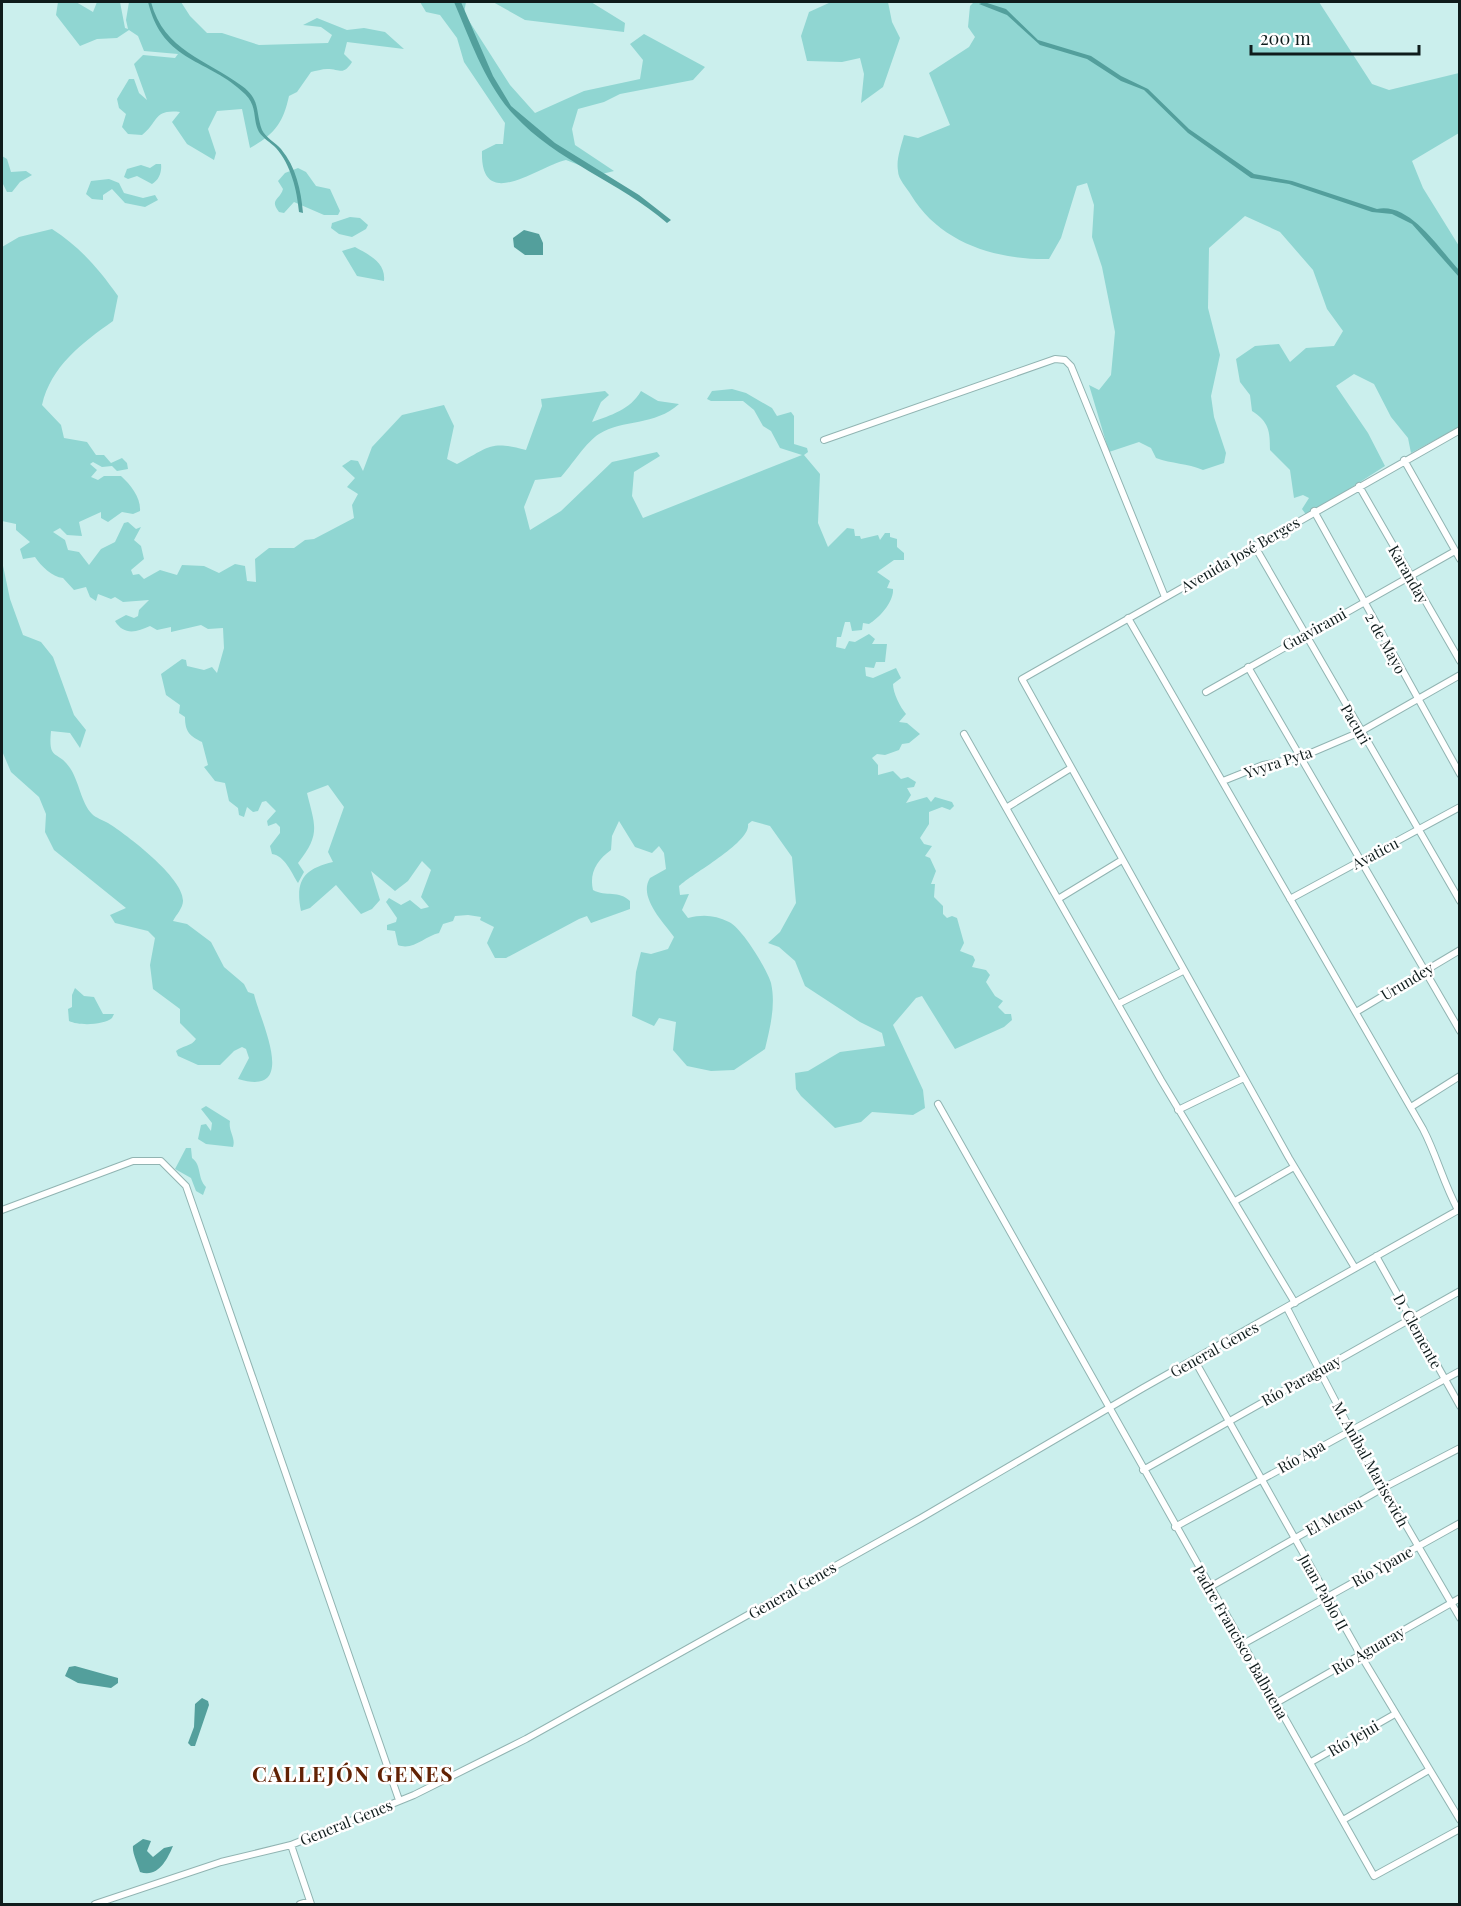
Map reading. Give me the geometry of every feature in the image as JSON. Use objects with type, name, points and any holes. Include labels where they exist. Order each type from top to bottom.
[{"type":"street","points":[[824,440],[1055,359],[1065,360],[1071,366],[1165,597]]},
{"type":"street","points":[[1457,431],[1460,440]]},
{"type":"street","name":"Avenida José Berges","points":[[1071,768],[1022,679],[1457,431]]},
{"type":"street","points":[[1404,460],[1460,559]]},
{"type":"street","name":"Karanday","points":[[1359,486],[1460,661]]},
{"type":"street","name":"2 de Mayo","points":[[1314,511],[1460,774]]},
{"type":"street","name":"Pacuri","points":[[1254,545],[1360,732],[1460,901]]},
{"type":"street","name":"Guavirami","points":[[1206,692],[1455,551]]},
{"type":"street","points":[[1128,618],[1411,1107],[1433,1148],[1443,1183],[1459,1209]]},
{"type":"street","points":[[1248,667],[1460,1031]]},
{"type":"street","name":"Yvyra Pyta","points":[[1222,781],[1263,765],[1299,758],[1360,732],[1460,675]]},
{"type":"street","points":[[964,734],[1178,1110],[1235,1201],[1294,1303]]},
{"type":"street","points":[[1006,808],[1071,768],[1294,1167],[1355,1268]]},
{"type":"street","name":"Avaticu","points":[[1290,899],[1460,807]]},
{"type":"street","points":[[1058,899],[1122,860]]},
{"type":"street","name":"Urundey","points":[[1356,1012],[1460,950]]},
{"type":"street","points":[[1118,1004],[1183,970]]},
{"type":"street","points":[[1411,1107],[1460,1076]]},
{"type":"street","points":[[1178,1110],[1244,1078]]},
{"type":"street","name":"Padre Francisco Balbuena","points":[[938,1104],[1374,1876],[1460,1829]]},
{"type":"street","points":[[2,1210],[134,1161],[161,1161],[186,1186],[399,1800]]},
{"type":"street","points":[[1235,1201],[1294,1167]]},
{"type":"street","name":"General Genes","points":[[95,1905],[221,1862],[291,1845],[399,1800],[526,1739],[921,1518],[1109,1407],[1195,1361],[1459,1209]]},
{"type":"street","name":"D. Clemente","points":[[1376,1256],[1460,1406]]},
{"type":"street","name":"Río Paraguay","points":[[1143,1470],[1460,1291]]},
{"type":"street","name":"M. Anibal Marisevich","points":[[1287,1308],[1350,1429],[1460,1618]]},
{"type":"street","name":"Juan Pablo II","points":[[1195,1361],[1327,1597],[1460,1820]]},
{"type":"street","name":"Río Apa","points":[[1175,1527],[1350,1429],[1460,1371]]},
{"type":"street","name":"El Mensu","points":[[1209,1587],[1383,1488],[1460,1448]]},
{"type":"street","name":"Río Ypane","points":[[1243,1644],[1460,1523]]},
{"type":"street","name":"Río Aguaray","points":[[1276,1703],[1460,1598]]},
{"type":"street","name":"Río Jejui","points":[[1311,1762],[1395,1714]]},
{"type":"street","points":[[1343,1820],[1429,1770]]},
{"type":"street","points":[[291,1845],[310,1903],[300,1905]]},
{"type":"shaded area","points":[[58,2],[76,2],[93,12],[97,2],[120,2],[125,28],[128,29],[126,20],[129,2],[181,2],[190,16],[207,33],[222,33],[259,45],[328,43],[332,35],[321,27],[303,25],[317,18],[347,30],[364,28],[385,32],[404,49],[347,42],[344,54],[352,62],[349,66],[341,71],[327,69],[311,72],[297,92],[289,96],[284,114],[277,127],[266,138],[250,148],[242,109],[217,111],[208,129],[216,153],[214,160],[187,144],[172,122],[180,112],[165,112],[142,135],[128,134],[122,127],[126,114],[119,108],[117,99],[129,79],[134,79],[139,93],[147,100],[134,64],[143,55],[175,58],[178,54],[144,51],[138,36],[129,30],[117,38],[97,39],[80,46],[56,15]]},
{"type":"shaded area","points":[[148,2],[151,2],[157,19],[176,43],[242,86],[252,96],[257,106],[262,130],[281,149],[294,171],[303,213],[299,212],[295,187],[286,162],[276,148],[259,132],[252,103],[231,82],[176,49],[164,37],[155,22]]},
{"type":"shaded area","points":[[420,2],[466,2],[464,13],[510,85],[535,113],[584,91],[640,79],[643,60],[630,44],[644,34],[705,67],[693,80],[620,94],[604,102],[578,109],[572,129],[575,145],[614,171],[602,174],[566,160],[513,181],[500,183],[490,180],[484,170],[482,151],[496,144],[503,144],[505,123],[464,62],[457,38],[440,15],[426,12]]},
{"type":"shaded area","points":[[454,2],[461,2],[493,76],[511,106],[555,143],[639,195],[671,220],[667,223],[629,195],[568,159],[549,146],[514,115],[486,75]]},
{"type":"shaded area","points":[[493,2],[591,2],[625,23],[624,32],[525,20]]},
{"type":"shaded area","points":[[831,2],[888,2],[892,22],[900,38],[883,87],[861,103],[864,74],[860,58],[842,62],[807,61],[801,36],[809,12]]},
{"type":"shaded area","points":[[974,2],[1319,2],[1372,84],[1389,90],[1459,73],[1459,133],[1412,161],[1423,188],[1459,246],[1459,427],[1411,453],[1408,438],[1391,417],[1374,384],[1354,374],[1336,386],[1368,433],[1385,466],[1307,516],[1302,509],[1309,498],[1303,495],[1294,498],[1290,470],[1270,450],[1267,428],[1262,419],[1252,411],[1250,395],[1240,382],[1236,359],[1255,346],[1279,344],[1290,362],[1306,348],[1334,346],[1343,331],[1327,309],[1313,270],[1280,232],[1245,216],[1209,248],[1208,308],[1220,355],[1211,396],[1214,417],[1226,453],[1224,463],[1203,470],[1156,458],[1151,448],[1139,442],[1109,452],[1089,385],[1099,390],[1111,375],[1115,332],[1102,267],[1092,237],[1094,205],[1087,183],[1077,186],[1061,238],[1049,259],[1029,259],[990,252],[953,237],[923,212],[898,174],[898,158],[904,135],[918,138],[950,125],[929,73],[969,47],[975,37],[968,27],[970,6]]},
{"type":"shaded area","points":[[984,2],[1006,9],[1038,40],[1091,56],[1121,76],[1148,89],[1189,129],[1254,174],[1292,181],[1377,209],[1389,209],[1401,213],[1423,229],[1433,240],[1459,270],[1459,277],[1412,224],[1392,214],[1372,212],[1289,184],[1251,178],[1188,133],[1144,90],[1121,81],[1087,59],[1040,45],[1007,15],[979,4]]},
{"type":"shaded area","points":[[2,156],[7,159],[11,172],[26,171],[32,175],[20,182],[12,192],[7,192],[2,182]]},
{"type":"shaded area","points":[[161,164],[160,173],[152,184],[137,176],[128,179],[124,177],[127,169],[141,165],[150,168]]},
{"type":"shaded area","points":[[298,168],[306,172],[316,186],[330,189],[340,211],[338,215],[324,215],[294,202],[284,213],[279,212],[275,202],[283,189],[278,181],[285,173]]},
{"type":"shaded area","points":[[109,179],[119,183],[124,193],[143,198],[155,195],[158,200],[145,207],[125,203],[112,189],[103,195],[103,200],[92,199],[86,194],[91,181]]},
{"type":"shaded area","points":[[350,217],[360,218],[368,225],[366,229],[352,237],[339,234],[331,228],[332,223]]},
{"type":"shaded area","points":[[52,229],[88,259],[118,296],[113,321],[79,347],[60,367],[46,391],[42,405],[61,425],[64,438],[87,442],[96,455],[104,455],[111,463],[122,458],[127,463],[128,469],[117,471],[112,466],[102,467],[93,462],[90,464],[97,470],[91,477],[98,480],[104,476],[121,476],[135,492],[140,506],[140,511],[133,514],[122,512],[108,522],[101,518],[101,512],[79,522],[82,536],[67,535],[60,528],[53,532],[65,540],[68,550],[79,552],[89,565],[101,549],[115,542],[124,523],[128,522],[136,529],[141,527],[134,540],[141,546],[144,559],[131,570],[133,575],[139,574],[144,579],[160,570],[177,575],[182,565],[204,566],[219,573],[235,564],[245,566],[247,581],[256,582],[255,559],[269,548],[294,548],[305,540],[314,539],[354,518],[352,505],[358,494],[347,487],[355,478],[342,466],[351,460],[358,461],[363,471],[372,447],[402,415],[444,405],[454,426],[447,459],[457,464],[490,447],[505,446],[526,450],[542,406],[541,399],[605,391],[609,395],[601,402],[592,422],[626,407],[637,398],[641,391],[658,401],[679,404],[660,416],[608,429],[594,437],[561,477],[535,480],[524,507],[530,530],[561,511],[612,462],[657,452],[660,456],[634,472],[632,496],[643,518],[802,455],[780,448],[771,431],[763,426],[754,410],[743,401],[711,401],[707,399],[712,391],[732,389],[746,393],[772,408],[777,416],[791,412],[794,416],[794,444],[807,448],[808,452],[804,455],[820,474],[818,523],[828,547],[847,528],[854,529],[855,536],[860,536],[861,539],[878,535],[880,540],[885,533],[890,533],[890,537],[897,539],[897,547],[904,553],[904,560],[894,560],[877,572],[890,581],[887,588],[893,589],[891,599],[885,609],[869,624],[863,623],[862,630],[852,631],[850,622],[845,622],[841,637],[837,637],[836,647],[845,649],[849,641],[855,642],[869,634],[875,639],[872,644],[887,644],[885,662],[876,662],[874,668],[865,667],[866,676],[873,678],[896,668],[901,678],[893,684],[893,688],[906,714],[899,722],[907,723],[920,734],[909,743],[902,744],[899,750],[885,755],[877,754],[872,758],[878,765],[878,775],[893,771],[901,779],[908,777],[916,782],[914,787],[907,788],[911,795],[906,803],[927,797],[931,802],[935,797],[952,802],[954,806],[950,810],[942,807],[929,812],[929,824],[920,838],[924,844],[932,846],[925,856],[930,858],[936,871],[931,884],[935,884],[934,897],[943,906],[943,914],[947,918],[952,916],[957,918],[964,943],[960,951],[973,956],[975,960],[972,967],[986,970],[990,975],[986,982],[995,996],[1003,1001],[998,1007],[1005,1014],[1011,1014],[1012,1020],[1004,1027],[955,1049],[922,996],[916,998],[893,1025],[923,1090],[925,1108],[913,1115],[872,1112],[861,1122],[835,1128],[801,1096],[796,1089],[795,1073],[808,1071],[840,1052],[885,1046],[882,1033],[860,1022],[805,986],[795,961],[779,947],[768,943],[780,932],[796,903],[792,857],[770,826],[752,821],[731,848],[679,886],[680,895],[689,894],[682,910],[688,918],[704,916],[729,922],[753,949],[771,983],[773,1008],[765,1049],[734,1070],[711,1071],[687,1066],[673,1050],[676,1022],[659,1018],[654,1026],[632,1016],[636,972],[641,952],[651,954],[668,949],[674,937],[653,909],[647,893],[650,878],[666,869],[664,853],[659,846],[652,853],[635,847],[619,821],[612,836],[611,850],[595,867],[592,884],[593,890],[626,898],[630,901],[630,909],[591,923],[587,916],[579,919],[506,958],[495,958],[487,943],[494,927],[480,920],[481,917],[468,915],[455,916],[453,921],[443,924],[439,933],[414,945],[398,945],[395,931],[387,930],[387,925],[396,922],[397,918],[386,902],[389,898],[401,905],[410,900],[421,909],[429,907],[421,897],[431,870],[422,861],[408,881],[395,891],[371,871],[380,900],[372,909],[361,914],[336,885],[310,908],[301,911],[299,892],[304,878],[314,868],[333,862],[328,852],[344,807],[328,785],[307,793],[314,830],[310,844],[298,863],[304,872],[298,883],[284,861],[272,854],[270,846],[280,833],[280,827],[276,823],[268,826],[267,821],[276,811],[266,801],[262,802],[258,811],[253,812],[247,807],[244,817],[239,815],[238,808],[229,801],[225,783],[215,781],[204,767],[208,765],[202,742],[187,730],[185,717],[179,713],[180,705],[166,695],[161,674],[182,659],[186,660],[187,666],[204,670],[212,667],[217,673],[224,648],[223,628],[208,629],[201,625],[171,632],[171,627],[157,630],[150,626],[131,631],[122,629],[115,621],[126,615],[134,618],[138,616],[139,610],[149,600],[123,602],[115,597],[111,599],[98,594],[96,601],[90,597],[86,587],[74,590],[63,578],[47,570],[35,557],[23,559],[20,549],[30,542],[16,530],[16,524],[2,521],[2,247],[19,237]]},
{"type":"shaded area","points":[[524,230],[539,234],[543,243],[543,255],[525,255],[514,247],[513,238]]},
{"type":"shaded area","points":[[355,247],[371,256],[379,264],[384,274],[384,281],[357,276],[342,251]]},
{"type":"shaded area","points":[[2,561],[10,599],[23,635],[41,642],[53,657],[74,715],[86,730],[80,748],[70,733],[51,731],[52,751],[70,768],[85,804],[92,814],[117,829],[140,847],[165,869],[174,881],[181,892],[183,904],[173,921],[187,924],[211,942],[224,967],[244,984],[248,992],[254,994],[272,1054],[272,1068],[268,1078],[257,1082],[238,1079],[249,1058],[246,1049],[242,1047],[234,1051],[220,1065],[198,1065],[178,1056],[176,1051],[196,1039],[180,1023],[180,1009],[153,989],[150,965],[155,938],[148,931],[115,923],[110,915],[126,908],[54,850],[45,832],[46,814],[39,797],[11,772],[2,751]]},
{"type":"shaded area","points":[[75,988],[84,996],[94,997],[103,1014],[114,1014],[112,1018],[91,1024],[69,1021],[68,1009],[72,1007],[72,995]]},
{"type":"shaded area","points":[[206,1106],[230,1121],[233,1147],[206,1144],[198,1139],[201,1125],[206,1124],[211,1131],[212,1123],[201,1109]]},
{"type":"shaded area","points":[[186,1148],[191,1148],[192,1158],[197,1164],[201,1180],[206,1187],[203,1195],[196,1191],[191,1178],[175,1169]]},
{"type":"shaded area","points":[[75,1666],[118,1678],[118,1683],[111,1688],[78,1683],[65,1676],[69,1667]]},
{"type":"shaded area","points":[[202,1698],[208,1701],[209,1705],[195,1746],[191,1746],[188,1743],[194,1727],[195,1704]]},
{"type":"shaded area","points":[[143,1839],[151,1841],[147,1851],[153,1857],[164,1848],[173,1846],[161,1867],[152,1872],[140,1872],[134,1855],[133,1846]]},
{"type":"district","name":"CALLEJÓN GENES","points":[[353,1773]]}]
